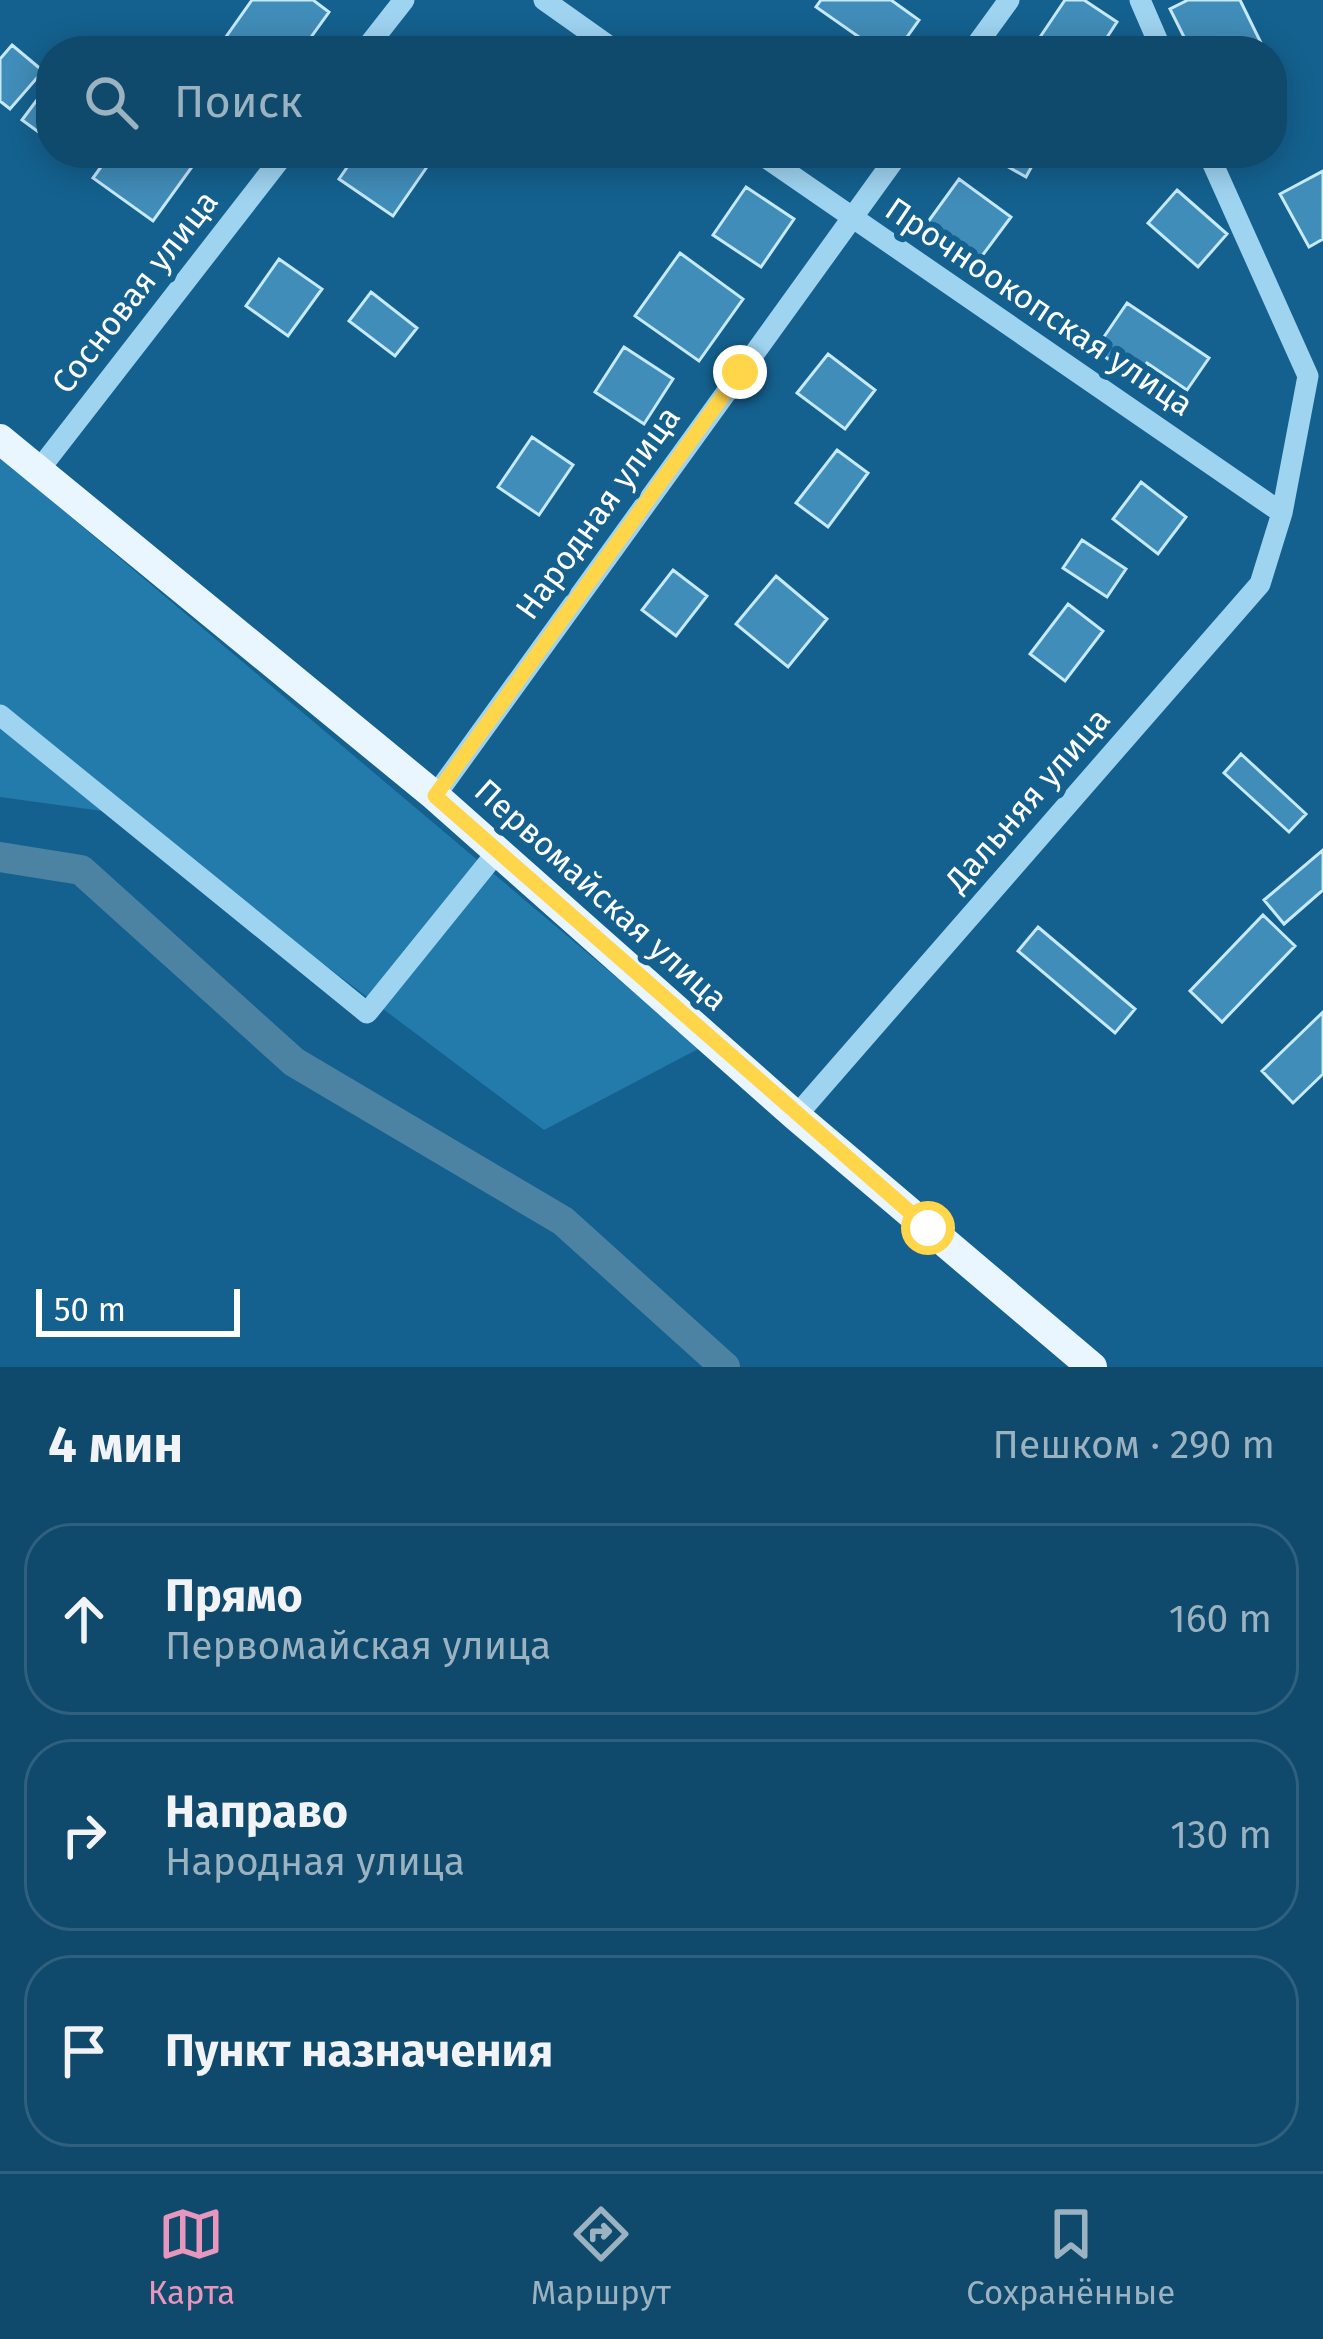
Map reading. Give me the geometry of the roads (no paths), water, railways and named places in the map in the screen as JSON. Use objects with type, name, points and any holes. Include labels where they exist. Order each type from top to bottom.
[{"type":"main road","name":"Первомайская улица","points":[[0,439],[435,796],[796,1116],[1092,1367]]},
{"type":"street","points":[[376,36],[404,0]]},
{"type":"street","points":[[544,0],[595,36]]},
{"type":"street","points":[[983,36],[1009,0]]},
{"type":"street","points":[[1140,0],[1156,36]]},
{"type":"street","name":"Сосновая улица","points":[[38,471],[273,168]]},
{"type":"street","name":"Прочноокопская улица","points":[[780,168],[1282,513]]},
{"type":"street","name":"Народная улица","points":[[435,796],[888,168]]},
{"type":"street","name":"Дальняя улица","points":[[796,1116],[1260,584],[1282,513],[1308,376],[1215,168]]},
{"type":"street","points":[[0,715],[367,1013],[497,852]]},
{"type":"waterway","points":[[0,857],[81,870],[294,1062],[563,1221],[725,1367]]}]
